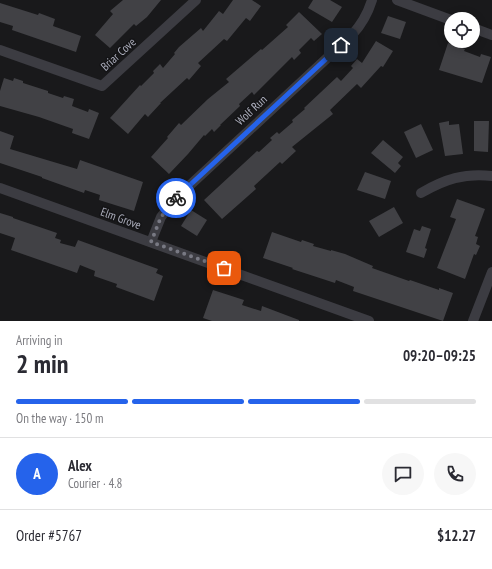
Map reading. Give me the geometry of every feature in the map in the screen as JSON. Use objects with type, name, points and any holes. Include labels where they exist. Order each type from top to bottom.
[{"type":"street","name":"Briar Cove","points":[[0,50],[102,86],[196,0]]},
{"type":"street","name":"Wolf Run","points":[[151,242],[161,217],[174,200],[352,35],[367,14],[372,0]]},
{"type":"street","points":[[397,0],[444,17]]},
{"type":"street","points":[[480,31],[492,35]]},
{"type":"street","points":[[421,193],[451,178],[474,175],[492,176]]},
{"type":"street","name":"Elm Grove","points":[[0,188],[370,321]]},
{"type":"street","points":[[473,321],[492,272]]},
{"type":"building","points":[[123,0],[161,0],[147,17],[136,26],[134,24],[110,48],[95,35],[113,14],[110,11]]},
{"type":"building","points":[[233,0],[252,0],[261,6],[250,21],[246,18],[227,41],[224,39],[198,63],[201,66],[189,80],[187,78],[160,103],[148,117],[145,114],[128,134],[110,118],[140,85],[141,86],[154,73],[153,71],[160,64],[163,68],[179,47],[201,28],[203,31],[219,11],[223,14]]},
{"type":"building","points":[[313,0],[330,0],[342,7],[332,22],[308,8]]},
{"type":"building","points":[[0,3],[38,15],[39,13],[55,19],[53,26],[81,36],[76,52],[12,30],[13,26],[0,22]]},
{"type":"building","points":[[299,12],[322,34],[314,41],[311,38],[299,50],[301,53],[294,60],[292,57],[254,95],[252,92],[214,132],[212,129],[205,136],[204,135],[169,174],[151,157],[168,138],[167,137],[179,123],[181,125],[208,99],[229,82],[226,79],[288,27],[286,25]]},
{"type":"building","points":[[388,16],[406,22],[400,39],[381,33]]},
{"type":"building","points":[[376,41],[393,51],[383,67],[381,66],[361,88],[357,84],[330,110],[333,114],[292,147],[296,151],[282,164],[280,162],[254,186],[256,189],[222,219],[204,200],[257,151],[259,152],[272,140],[270,138],[277,132],[279,134],[293,122],[292,120],[337,77],[341,81],[353,68],[351,66],[357,59],[362,63]]},
{"type":"building","points":[[446,48],[462,48],[465,49],[464,51],[480,57],[481,54],[491,57],[482,83],[439,70]]},
{"type":"building","points":[[4,78],[13,81],[14,78],[23,81],[23,83],[48,91],[48,93],[63,98],[64,96],[74,99],[72,106],[88,112],[89,109],[99,113],[89,139],[72,133],[73,129],[39,117],[0,106],[0,91]]},
{"type":"building","points":[[449,121],[449,125],[459,124],[463,154],[445,156],[439,123]]},
{"type":"building","points":[[474,121],[489,121],[488,152],[474,151]]},
{"type":"building","points":[[421,124],[433,150],[416,158],[404,132]]},
{"type":"building","points":[[0,131],[14,136],[10,149],[77,169],[80,160],[143,182],[134,211],[99,200],[100,195],[85,190],[84,193],[0,163]]},
{"type":"building","points":[[383,140],[403,157],[398,163],[401,166],[395,173],[371,153]]},
{"type":"building","points":[[365,172],[391,181],[385,199],[357,190]]},
{"type":"building","points":[[457,199],[485,209],[475,236],[478,237],[476,244],[480,246],[476,255],[474,254],[465,279],[437,268],[456,219],[450,217]]},
{"type":"building","points":[[394,207],[403,223],[379,237],[369,221]]},
{"type":"building","points":[[191,210],[207,220],[197,236],[181,226]]},
{"type":"building","points":[[0,213],[57,233],[55,238],[61,240],[60,243],[75,247],[78,240],[158,269],[156,273],[163,276],[154,301],[116,287],[117,284],[94,276],[95,271],[80,265],[77,273],[11,250],[15,238],[0,233]]},
{"type":"building","points":[[422,226],[431,229],[425,248],[427,249],[424,258],[406,252],[414,229],[420,231]]},
{"type":"building","points":[[272,232],[301,242],[302,240],[314,244],[313,246],[345,254],[373,266],[372,268],[409,281],[410,280],[453,293],[443,321],[353,291],[354,287],[336,280],[335,283],[263,258]]},
{"type":"building","points":[[213,290],[244,300],[242,305],[261,311],[262,306],[299,321],[212,321],[203,318]]},
{"type":"way so far","points":[[176,198],[161,217],[151,242],[224,268]]},
{"type":"route","points":[[176,198],[341,45]]}]
